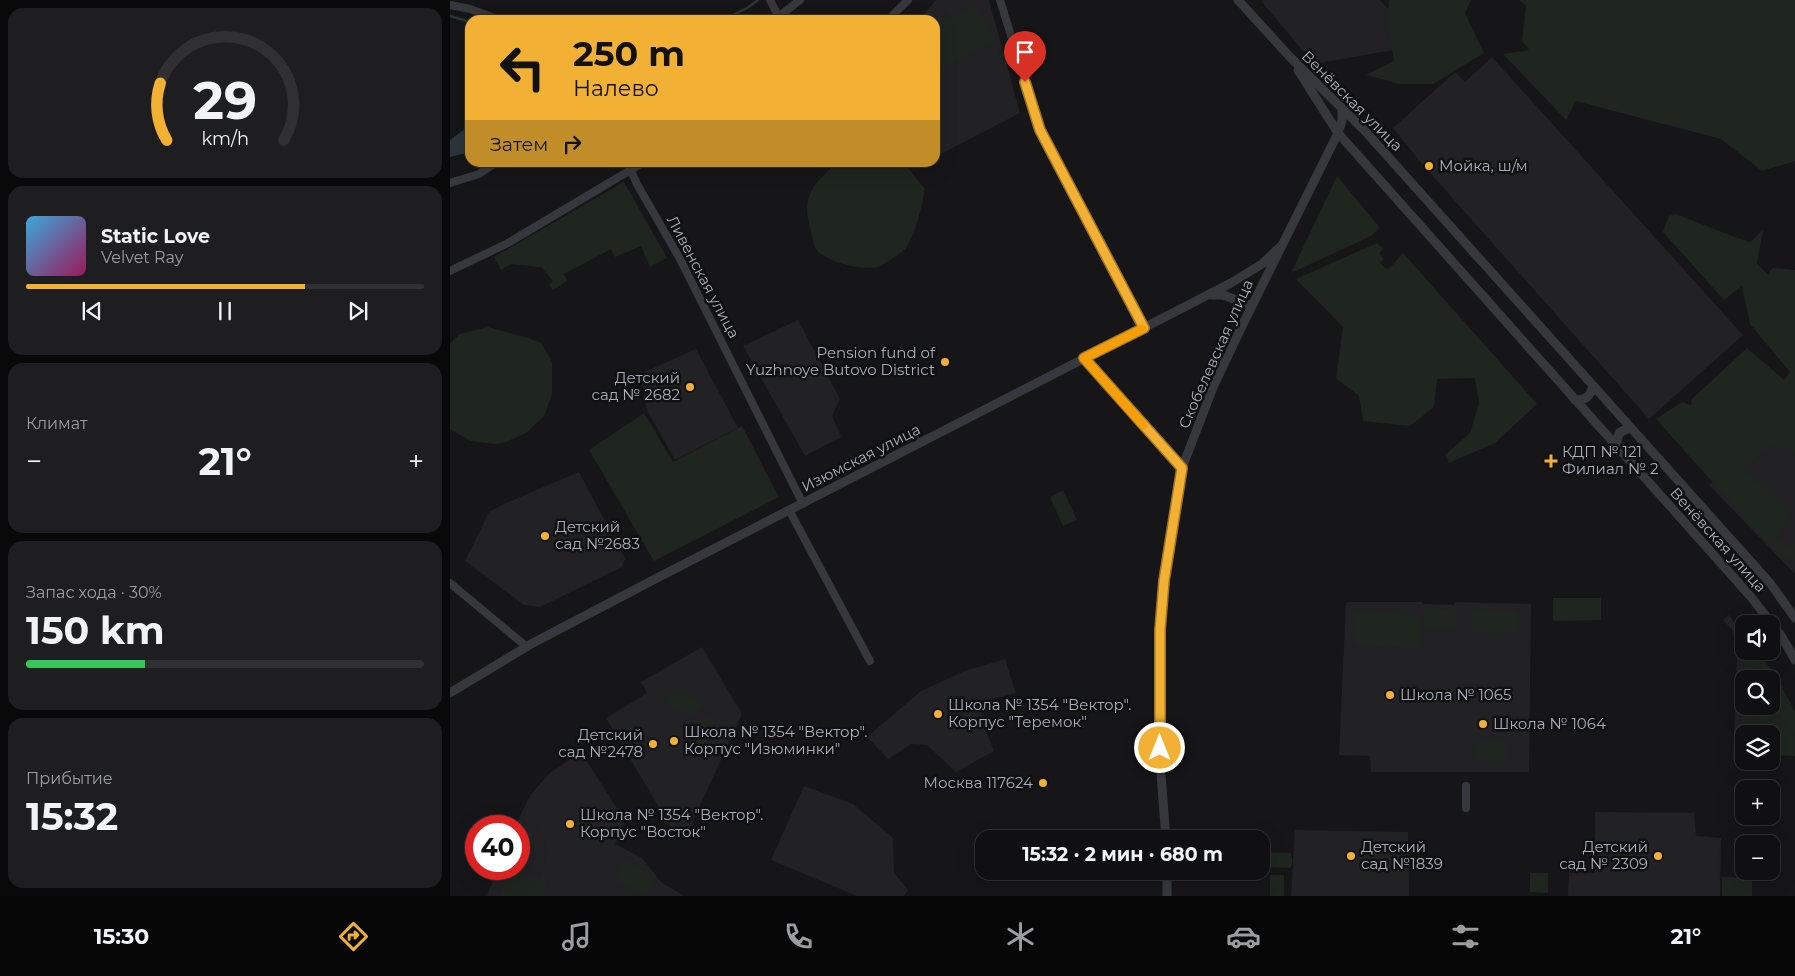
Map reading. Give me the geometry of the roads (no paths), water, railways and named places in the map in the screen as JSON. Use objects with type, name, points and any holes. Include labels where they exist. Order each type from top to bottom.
[{"type":"street","points":[[770,0],[776,15]]},
{"type":"street","points":[[782,15],[800,0]]},
{"type":"street","points":[[893,15],[908,0]]},
{"type":"street","points":[[1000,0],[1040,130],[1144,328]]},
{"type":"street","points":[[1238,0],[1290,57]]},
{"type":"street","points":[[450,5],[486,15]]},
{"type":"street","name":"Венёвская улица","points":[[1290,57],[1365,131],[1770,583],[1795,618]]},
{"type":"street","name":"Венёвская улица","points":[[1290,57],[1338,133],[1752,596],[1782,637],[1795,660]]},
{"type":"street","name":"Скобелевская улица","points":[[1165,830],[1160,748],[1160,630],[1164,581],[1182,468],[1214,385],[1338,133],[1342,121],[1342,108]]},
{"type":"street","points":[[1338,133],[1349,125],[1354,125],[1365,131]]},
{"type":"street","points":[[1325,158],[1339,149],[1349,149],[1355,153]]},
{"type":"street","points":[[450,183],[479,174],[489,167]]},
{"type":"street","points":[[450,271],[508,243],[630,167]]},
{"type":"street","name":"Ливенская улица","points":[[632,167],[636,184],[680,259],[803,504]]},
{"type":"street","name":"Изюмская улица","points":[[450,693],[527,647],[1207,296],[1262,264],[1282,244]]},
{"type":"street","points":[[1207,296],[1223,295],[1252,306]]},
{"type":"street","points":[[1084,358],[1182,468]]},
{"type":"street","points":[[1575,400],[1589,396],[1593,386]]},
{"type":"street","points":[[1616,446],[1620,434],[1626,429],[1632,429]]},
{"type":"street","points":[[790,510],[870,661]]},
{"type":"street","points":[[450,583],[527,647]]},
{"type":"street","points":[[1466,786],[1466,808]]},
{"type":"street","points":[[1167,880],[1167,896]]},
{"type":"waterway","points":[[733,15],[758,0]]},
{"type":"waterway","points":[[450,16],[465,20]]},
{"type":"place","name":"Мойка, ш/м","points":[[1429,166]]},
{"type":"place","name":"Pension fund of Yuzhnoye Butovo District","points":[[945,362]]},
{"type":"place","name":"Детский сад № 2682","points":[[690,387]]},
{"type":"place","name":"КДП № 121 Филиал № 2","points":[[1551,461]]},
{"type":"place","name":"Детский сад №2683","points":[[545,536]]},
{"type":"place","name":"Школа № 1065","points":[[1390,695]]},
{"type":"place","name":"Школа № 1354 \"Вектор\". Корпус \"Теремок\"","points":[[938,714]]},
{"type":"place","name":"Школа № 1064","points":[[1483,724]]},
{"type":"place","name":"Школа № 1354 \"Вектор\". Корпус \"Изюминки\"","points":[[674,741]]},
{"type":"place","name":"Детский сад №2478","points":[[653,744]]},
{"type":"place","name":"Москва 117624","points":[[1043,783]]},
{"type":"place","name":"Школа № 1354 \"Вектор\". Корпус \"Восток\"","points":[[570,824]]},
{"type":"place","name":"Детский сад №1839","points":[[1351,856]]},
{"type":"place","name":"Детский сад № 2309","points":[[1658,856]]}]
